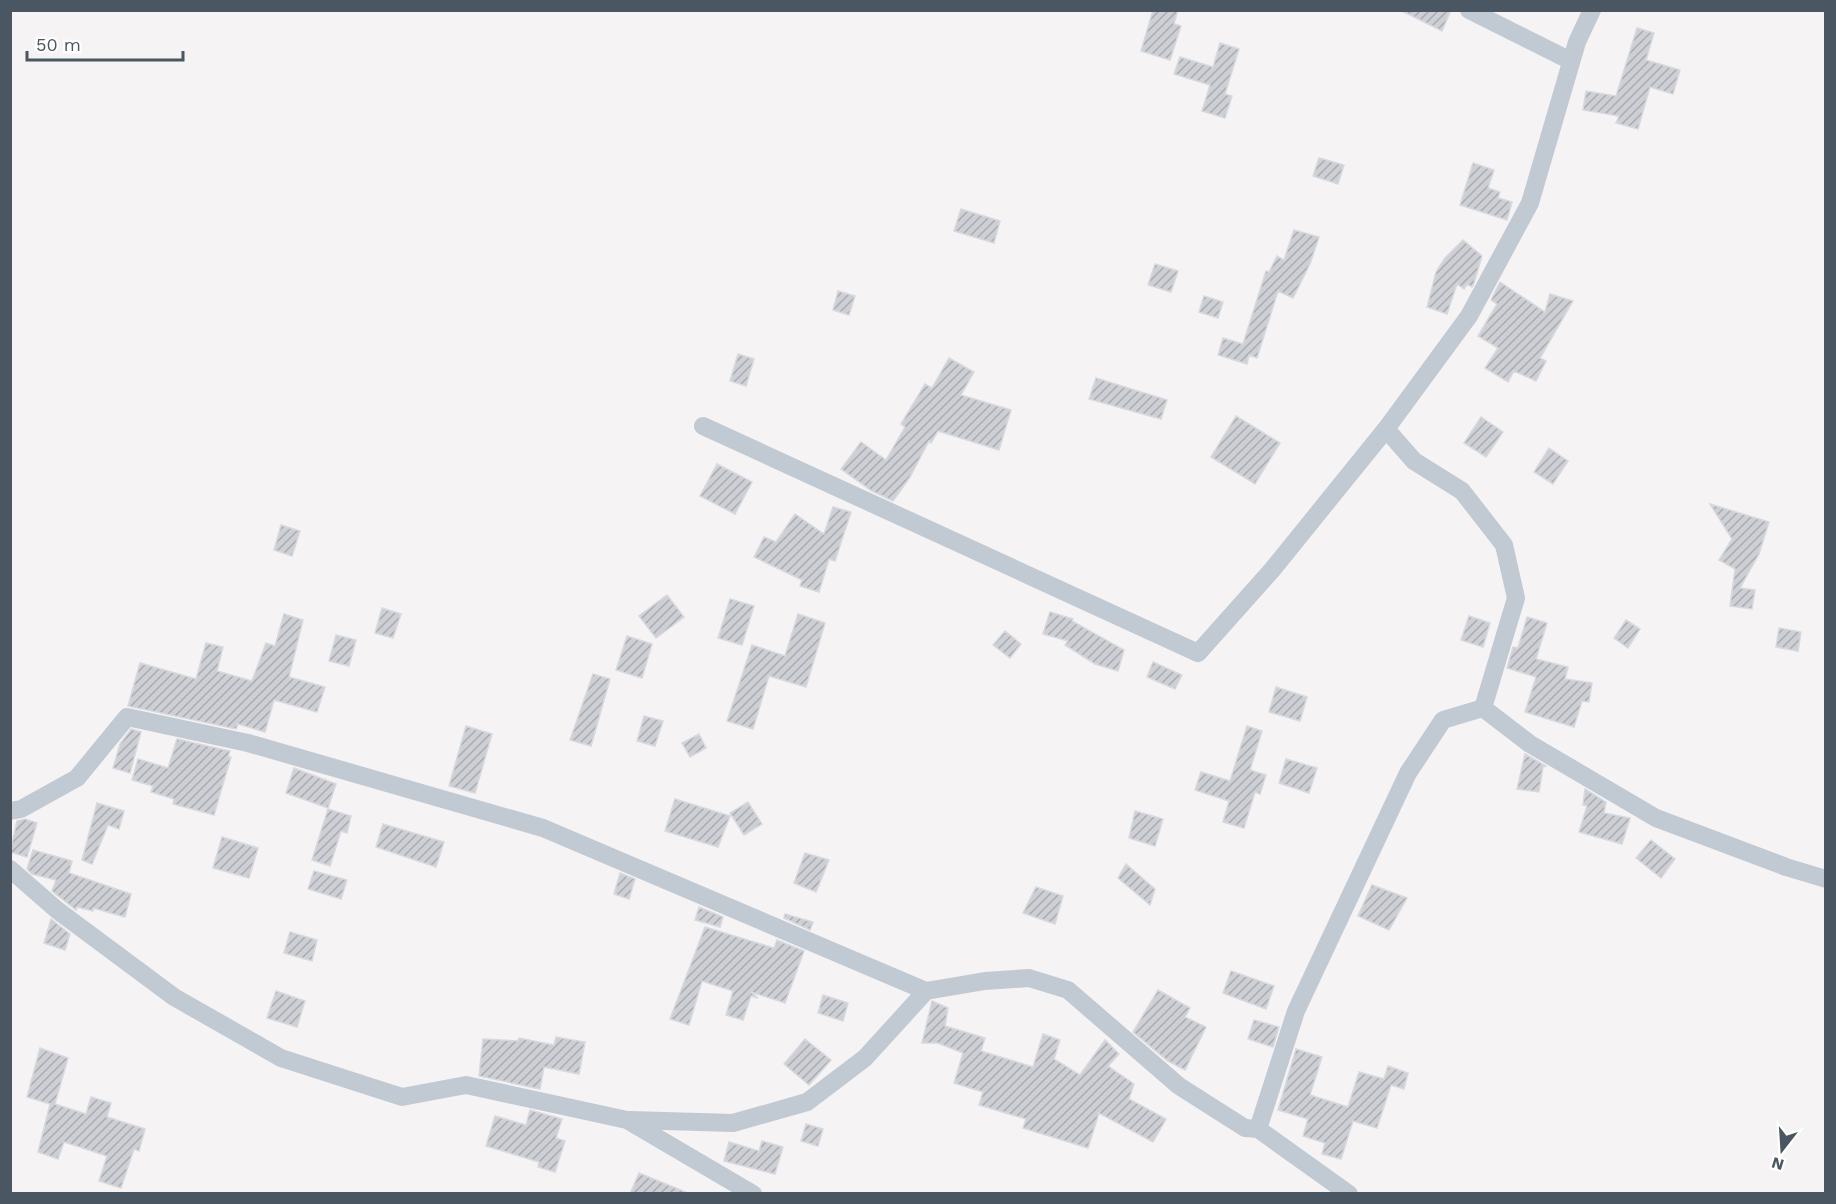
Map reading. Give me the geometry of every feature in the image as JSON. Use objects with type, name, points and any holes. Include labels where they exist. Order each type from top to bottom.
[{"type":"street","points":[[1468,10],[1571,61]]},
{"type":"street","points":[[703,426],[1198,653],[1272,570],[1386,429],[1469,316],[1530,202],[1571,61],[1592,10]]},
{"type":"street","points":[[1386,429],[1414,461],[1462,491],[1504,545],[1516,598],[1483,708]]},
{"type":"street","points":[[1483,708],[1530,744],[1656,818],[1786,867],[1826,879]]},
{"type":"street","points":[[1258,1129],[1296,1011],[1408,773],[1443,720],[1483,708]]},
{"type":"street","points":[[10,811],[21,809],[77,778],[127,717],[248,743],[543,828],[926,991],[985,981],[1029,978],[1068,990],[1179,1086],[1245,1128],[1258,1129],[1349,1194]]},
{"type":"street","points":[[10,869],[57,910],[174,997],[281,1058],[402,1097],[466,1085],[627,1120],[733,1123],[807,1101],[865,1059],[926,991]]},
{"type":"street","points":[[627,1120],[753,1194]]},
{"type":"building","points":[[1153,10],[1178,10],[1174,24],[1181,26],[1170,60],[1141,51]]},
{"type":"building","points":[[1400,10],[1451,10],[1442,31]]},
{"type":"building","points":[[1637,28],[1654,33],[1646,60],[1680,70],[1673,94],[1650,87],[1638,129],[1616,123],[1619,116],[1583,110],[1586,91],[1616,96]]},
{"type":"building","points":[[1220,43],[1239,49],[1225,94],[1232,96],[1225,118],[1202,111],[1210,85],[1174,74],[1180,57],[1213,67]]},
{"type":"building","points":[[1319,158],[1344,165],[1338,184],[1313,176]]},
{"type":"building","points":[[1473,163],[1494,170],[1488,188],[1500,192],[1498,198],[1512,202],[1507,220],[1460,205]]},
{"type":"building","points":[[961,209],[1000,221],[994,243],[954,231]]},
{"type":"building","points":[[1294,230],[1319,237],[1310,264],[1293,298],[1278,291],[1257,358],[1249,355],[1247,364],[1218,355],[1223,338],[1243,344],[1266,271],[1269,272],[1277,256],[1284,260]]},
{"type":"building","points":[[1463,240],[1482,256],[1472,287],[1467,284],[1464,289],[1457,284],[1447,314],[1427,307],[1436,272],[1445,258]]},
{"type":"building","points":[[1155,264],[1178,271],[1171,292],[1148,285]]},
{"type":"building","points":[[1500,282],[1545,312],[1550,294],[1573,301],[1540,358],[1546,361],[1536,381],[1514,371],[1508,382],[1485,368],[1498,348],[1478,336],[1497,304],[1491,300]]},
{"type":"building","points":[[838,291],[855,296],[849,315],[833,310]]},
{"type":"building","points":[[1204,296],[1223,302],[1218,318],[1199,312]]},
{"type":"building","points":[[738,354],[754,359],[746,386],[730,381]]},
{"type":"building","points":[[949,358],[974,372],[961,395],[1011,410],[999,450],[938,431],[931,443],[929,441],[910,477],[893,501],[872,491],[841,469],[861,442],[886,460],[905,427],[901,424],[925,384],[932,388]]},
{"type":"building","points":[[1096,378],[1167,400],[1161,419],[1089,399]]},
{"type":"building","points":[[1236,416],[1280,443],[1255,484],[1211,457]]},
{"type":"building","points":[[1481,417],[1503,432],[1486,457],[1464,443]]},
{"type":"building","points":[[1549,448],[1568,461],[1553,484],[1534,472]]},
{"type":"building","points":[[717,464],[752,482],[735,514],[700,496]]},
{"type":"building","points":[[1710,504],[1769,522],[1759,554],[1740,588],[1755,590],[1752,609],[1730,606],[1735,569],[1719,560],[1732,539]]},
{"type":"building","points":[[833,507],[851,512],[835,561],[829,559],[819,592],[800,586],[802,580],[754,557],[764,537],[776,542],[795,514],[824,534]]},
{"type":"building","points":[[281,525],[300,531],[292,556],[274,550]]},
{"type":"building","points":[[667,595],[684,617],[656,638],[639,616]]},
{"type":"building","points":[[730,599],[754,606],[742,645],[718,638]]},
{"type":"building","points":[[382,608],[401,614],[393,638],[375,633]]},
{"type":"building","points":[[1050,612],[1073,619],[1072,621],[1124,650],[1118,671],[1095,664],[1065,645],[1068,641],[1043,634]]},
{"type":"building","points":[[284,614],[303,620],[289,677],[325,687],[317,712],[274,700],[265,732],[238,724],[236,729],[128,706],[140,663],[196,679],[206,643],[223,647],[217,671],[252,681],[266,643],[275,646]]},
{"type":"building","points":[[798,614],[825,623],[806,687],[769,676],[753,729],[727,721],[752,645],[785,656]]},
{"type":"building","points":[[1469,616],[1490,623],[1483,647],[1461,640]]},
{"type":"building","points":[[1527,617],[1547,623],[1536,659],[1568,667],[1565,679],[1592,683],[1589,702],[1582,701],[1574,727],[1525,712],[1536,677],[1507,668],[1513,647],[1518,648]]},
{"type":"building","points":[[1626,620],[1640,629],[1628,648],[1614,638]]},
{"type":"building","points":[[1779,628],[1801,632],[1798,651],[1776,647]]},
{"type":"building","points":[[1005,631],[1021,644],[1010,658],[993,645]]},
{"type":"building","points":[[336,635],[356,640],[349,666],[329,661]]},
{"type":"building","points":[[627,636],[652,644],[642,678],[616,670]]},
{"type":"building","points":[[1153,662],[1182,675],[1175,689],[1147,677]]},
{"type":"building","points":[[593,674],[610,679],[591,746],[570,740]]},
{"type":"building","points":[[1276,687],[1307,697],[1300,721],[1269,712]]},
{"type":"building","points":[[644,716],[663,721],[655,746],[637,741]]},
{"type":"building","points":[[466,726],[492,734],[475,793],[449,786]]},
{"type":"building","points":[[1247,726],[1262,731],[1250,770],[1266,775],[1260,794],[1255,792],[1244,828],[1223,822],[1229,801],[1195,790],[1201,772],[1230,781]]},
{"type":"building","points":[[131,729],[141,732],[130,773],[113,768],[120,744]]},
{"type":"building","points":[[699,734],[706,748],[690,757],[682,743]]},
{"type":"building","points":[[177,739],[230,751],[228,757],[231,757],[214,815],[173,804],[174,799],[151,792],[153,786],[132,780],[138,759],[168,768]]},
{"type":"building","points":[[1525,754],[1546,766],[1543,767],[1539,792],[1517,789]]},
{"type":"building","points":[[1286,759],[1317,768],[1309,793],[1279,783]]},
{"type":"building","points":[[294,768],[336,784],[328,808],[286,793]]},
{"type":"building","points":[[1585,789],[1606,802],[1604,813],[1630,818],[1622,844],[1579,832],[1587,806],[1583,805]]},
{"type":"building","points":[[675,799],[730,816],[718,847],[665,831]]},
{"type":"building","points":[[748,802],[762,824],[744,835],[730,813]]},
{"type":"building","points":[[97,803],[124,811],[119,829],[108,825],[92,864],[82,860]]},
{"type":"building","points":[[328,809],[351,816],[347,833],[341,831],[330,866],[312,860]]},
{"type":"building","points":[[1135,811],[1163,819],[1155,846],[1129,838]]},
{"type":"building","points":[[25,819],[37,823],[27,857],[10,852],[17,821]]},
{"type":"building","points":[[383,824],[444,842],[436,867],[376,847]]},
{"type":"building","points":[[222,837],[258,848],[249,878],[213,868]]},
{"type":"building","points":[[1651,840],[1675,859],[1661,878],[1636,858]]},
{"type":"building","points":[[33,850],[72,861],[69,873],[131,894],[125,917],[93,908],[93,911],[77,907],[76,910],[52,891],[56,880],[32,874],[27,869]]},
{"type":"building","points":[[805,853],[829,860],[816,892],[794,883]]},
{"type":"building","points":[[1126,864],[1155,889],[1150,905],[1118,878]]},
{"type":"building","points":[[314,871],[347,880],[341,899],[308,889]]},
{"type":"building","points":[[620,873],[635,879],[629,899],[614,894]]},
{"type":"building","points":[[1372,885],[1407,898],[1389,930],[1358,916]]},
{"type":"building","points":[[1036,887],[1063,896],[1055,924],[1023,913]]},
{"type":"building","points":[[699,907],[723,917],[720,927],[695,920]]},
{"type":"building","points":[[785,914],[813,922],[810,930],[784,918]]},
{"type":"building","points":[[51,919],[70,934],[65,950],[44,943]]},
{"type":"building","points":[[705,927],[774,948],[777,940],[804,951],[785,1003],[751,992],[758,998],[751,996],[743,1020],[726,1015],[733,991],[702,981],[689,1025],[670,1019]]},
{"type":"building","points":[[290,932],[317,940],[312,961],[284,953]]},
{"type":"building","points":[[1231,971],[1274,986],[1266,1009],[1223,993]]},
{"type":"building","points":[[1158,990],[1190,1008],[1185,1017],[1206,1027],[1185,1070],[1168,1061],[1133,1032]]},
{"type":"building","points":[[276,991],[305,1001],[297,1027],[267,1018]]},
{"type":"building","points":[[823,995],[848,1003],[843,1021],[818,1013]]},
{"type":"building","points":[[932,1001],[948,1008],[945,1026],[985,1038],[981,1051],[1033,1067],[1043,1034],[1060,1040],[1054,1059],[1080,1075],[1105,1040],[1119,1054],[1108,1066],[1134,1084],[1129,1099],[1166,1119],[1153,1142],[1099,1113],[1088,1148],[1023,1128],[1026,1119],[979,1105],[983,1092],[954,1083],[963,1053],[938,1043],[922,1043]]},
{"type":"building","points":[[1254,1020],[1279,1027],[1273,1047],[1248,1039]]},
{"type":"building","points":[[556,1037],[585,1042],[579,1074],[544,1067],[540,1089],[479,1076],[483,1039],[518,1041],[519,1038],[554,1045]]},
{"type":"building","points":[[805,1039],[831,1060],[809,1085],[784,1064]]},
{"type":"building","points":[[40,1048],[68,1058],[55,1104],[86,1114],[91,1097],[111,1103],[107,1117],[145,1129],[139,1151],[134,1149],[121,1188],[99,1181],[107,1156],[64,1142],[58,1159],[38,1152],[50,1104],[27,1097]]},
{"type":"building","points":[[1296,1049],[1322,1057],[1310,1095],[1348,1107],[1359,1072],[1384,1079],[1388,1066],[1408,1073],[1404,1089],[1391,1085],[1377,1128],[1353,1121],[1341,1159],[1322,1154],[1325,1143],[1303,1136],[1308,1119],[1278,1110]]},
{"type":"building","points":[[530,1110],[562,1119],[556,1138],[565,1141],[555,1172],[538,1167],[539,1162],[486,1146],[495,1116],[526,1125]]},
{"type":"building","points":[[806,1124],[823,1129],[818,1146],[801,1141]]},
{"type":"building","points":[[762,1141],[783,1147],[775,1174],[724,1161],[729,1142],[759,1151]]},
{"type":"building","points":[[639,1173],[688,1193],[688,1194],[630,1194]]}]
